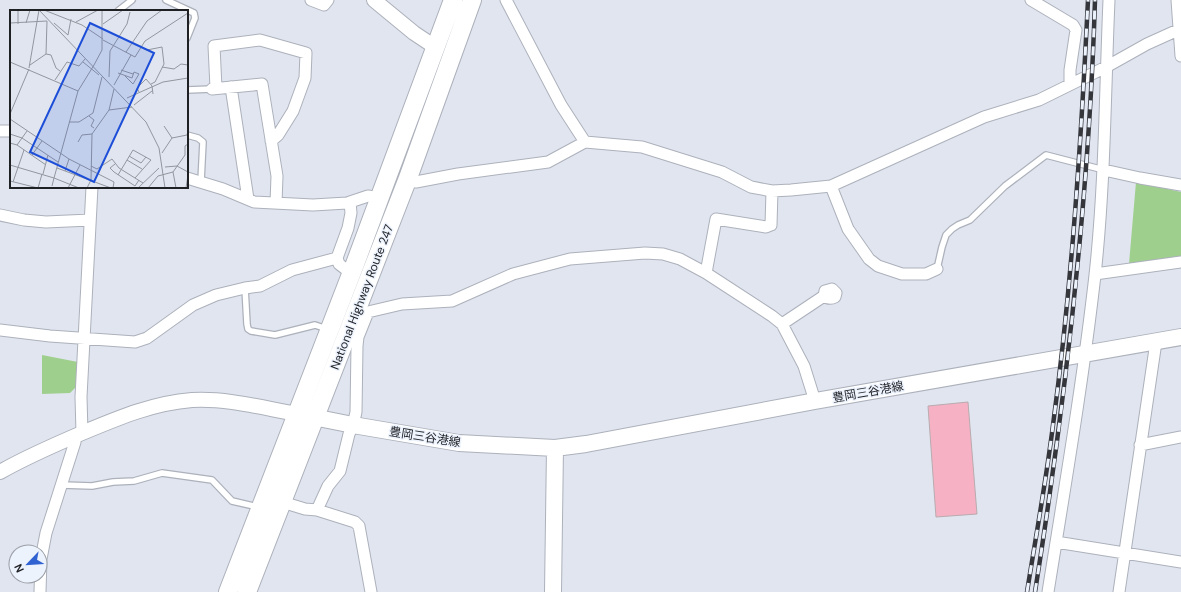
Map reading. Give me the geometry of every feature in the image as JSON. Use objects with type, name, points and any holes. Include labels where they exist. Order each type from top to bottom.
[{"type":"highway","name":"National Highway Route 247","points":[[228,592],[352,274],[453,0]]},
{"type":"highway","name":"National Highway Route 247","points":[[247,592],[316,418],[361,313],[472,0]]},
{"type":"main road","name":"豊岡三谷港線","points":[[297,414],[459,444],[555,448],[586,444],[815,401],[1181,337]]},
{"type":"main road","points":[[553,592],[555,448]]},
{"type":"street","points":[[311,0],[324,5],[328,0]]},
{"type":"street","points":[[374,0],[414,33],[435,47]]},
{"type":"street","points":[[506,0],[561,105],[585,142]]},
{"type":"street","points":[[1031,0],[1073,25],[1076,30],[1070,70],[1070,84]]},
{"type":"street","points":[[1048,592],[1075,428],[1095,274],[1104,170],[1109,0]]},
{"type":"street","points":[[1176,0],[1180,30],[1181,56]]},
{"type":"street","points":[[408,178],[416,182],[458,174],[548,162],[585,142],[642,147],[722,172],[751,187],[772,191],[831,186],[984,117],[1039,100],[1106,67],[1147,44],[1180,30]]},
{"type":"street","points":[[271,140],[278,135],[293,111],[305,78],[306,53],[260,40],[214,46],[214,89],[262,84],[271,140],[277,176],[276,203]]},
{"type":"street","points":[[232,87],[248,199]]},
{"type":"street","points":[[1104,170],[1181,185]]},
{"type":"street","points":[[188,178],[223,188],[254,202],[313,205],[350,202],[368,196],[379,198]]},
{"type":"street","points":[[831,186],[848,229],[869,260],[878,266],[902,274],[926,274],[937,269]]},
{"type":"street","points":[[40,592],[41,559],[46,533],[77,435],[85,338],[92,188]]},
{"type":"street","points":[[706,273],[716,219],[766,227],[771,225],[772,191]]},
{"type":"street","points":[[350,202],[351,212],[348,228],[337,258],[339,264],[352,274]]},
{"type":"street","points":[[0,215],[24,220],[46,222],[90,220]]},
{"type":"street","points":[[317,510],[328,486],[340,471],[356,412],[357,346],[361,313],[402,304],[452,301],[513,274],[570,259],[626,254],[663,254],[680,259],[706,273],[782,324],[804,366],[815,401]]},
{"type":"street","points":[[0,330],[135,342],[147,338],[193,305],[216,295],[260,286],[292,270],[337,258]]},
{"type":"street","points":[[1095,274],[1181,262]]},
{"type":"street","points":[[782,324],[824,296]]},
{"type":"street","points":[[1119,592],[1156,342]]},
{"type":"street","points":[[0,472],[20,460],[116,418],[157,405],[192,400],[228,402],[297,414]]},
{"type":"street","points":[[1140,445],[1181,437]]},
{"type":"street","points":[[282,502],[305,509],[317,510],[355,522],[359,526],[371,592]]},
{"type":"street","points":[[1056,542],[1181,562]]},
{"type":"lane","points":[[119,10],[132,0]]},
{"type":"lane","points":[[166,0],[188,10]]},
{"type":"lane","points":[[188,10],[194,13],[195,18],[188,36]]},
{"type":"lane","points":[[188,90],[214,89]]},
{"type":"lane","points":[[188,135],[198,138],[203,142],[201,181]]},
{"type":"lane","points":[[937,269],[946,235],[958,224],[970,220],[1005,186],[1046,155],[1104,170]]},
{"type":"lane","points":[[245,288],[247,324],[248,329],[251,331],[275,335],[315,325],[329,330]]},
{"type":"lane","points":[[62,485],[92,486],[113,482],[134,481],[162,473],[212,480],[232,501],[262,508]]},
{"type":"green space","points":[[1136,182],[1181,192],[1181,256],[1129,264]]},
{"type":"green space","points":[[42,355],[78,362],[78,385],[70,393],[42,394]]},
{"type":"building","points":[[968,402],[977,514],[936,517],[928,406]]},
{"type":"railway","points":[[1027,592],[1044,488],[1066,319],[1079,160],[1088,0]]},
{"type":"railway","points":[[1035,592],[1057,445],[1082,223],[1092,75],[1095,0]]}]
